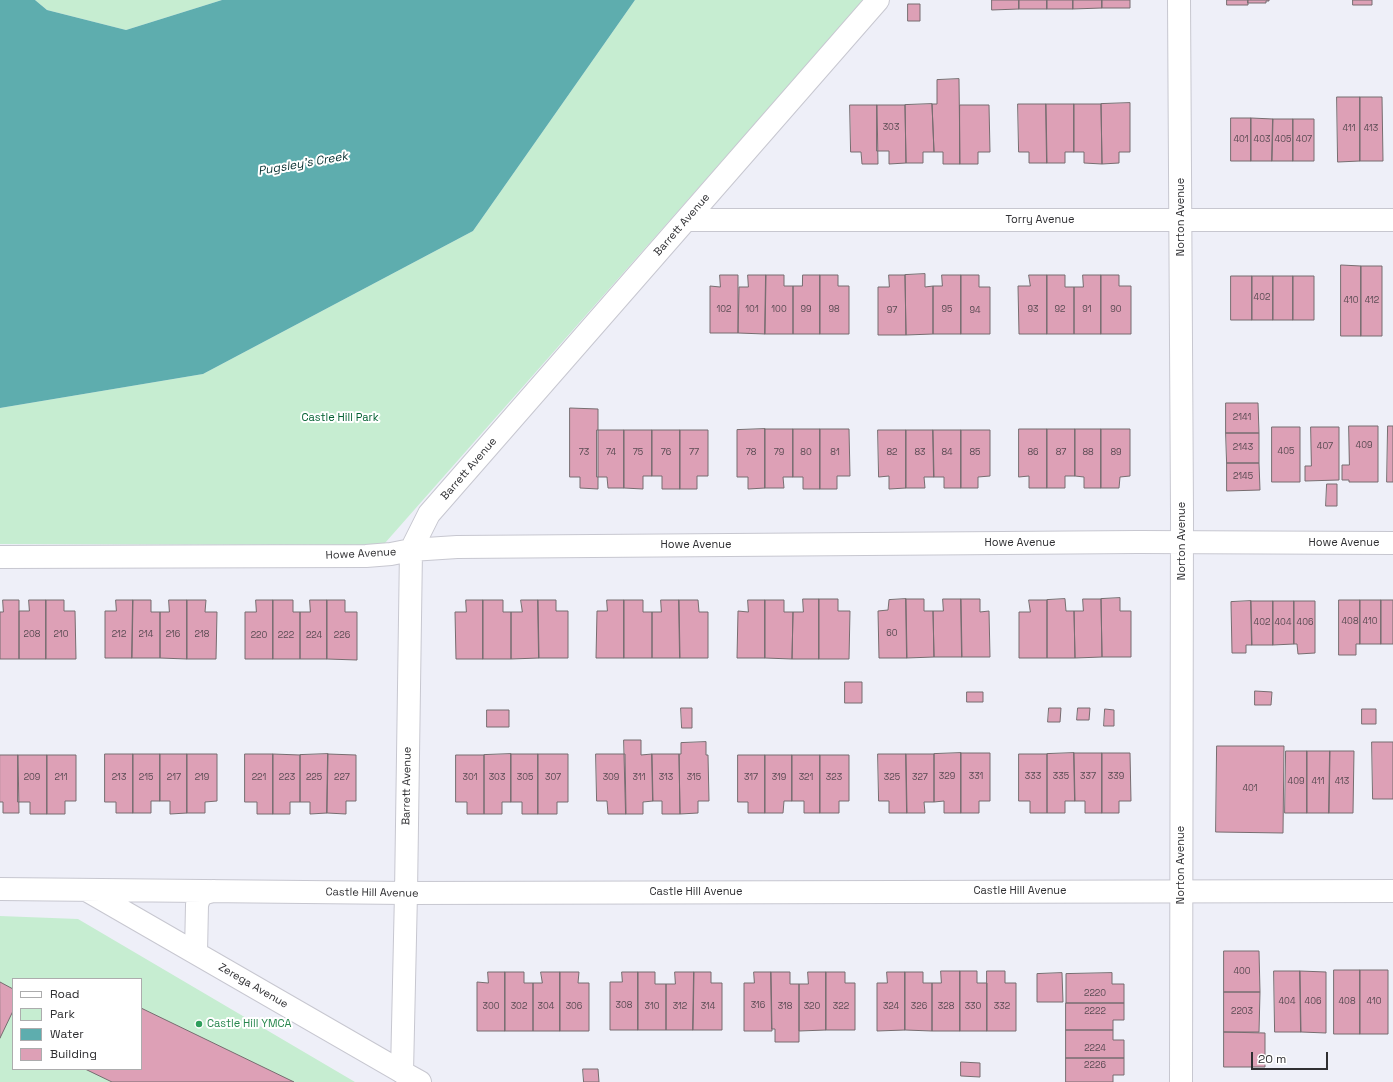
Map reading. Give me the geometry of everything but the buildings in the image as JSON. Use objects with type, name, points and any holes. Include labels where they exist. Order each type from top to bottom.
[{"type":"street","name":"Barrett Avenue","points":[[411,1077],[406,893],[411,550],[429,514],[878,0]]},
{"type":"street","name":"Norton Avenue","points":[[1179,0],[1182,542],[1181,1082]]},
{"type":"street","name":"Torry Avenue","points":[[686,220],[1393,220]]},
{"type":"street","name":"Howe Avenue","points":[[0,557],[366,556],[391,554],[411,550],[457,547],[1182,542],[1393,543]]},
{"type":"street","name":"Castle Hill Avenue","points":[[0,889],[406,893],[1393,891]]},
{"type":"street","name":"Zerega Avenue","points":[[86,890],[411,1077]]},
{"type":"street","points":[[196,953],[197,905],[199,898],[203,894],[214,891]]},
{"type":"green space","points":[[35,0],[222,0],[126,30],[47,10]]},
{"type":"green space","name":"Castle Hill Park","points":[[635,0],[864,0],[385,543],[380,545],[0,544],[0,408],[203,374],[473,231]]},
{"type":"green space","name":"Castle Hill YMCA","points":[[0,916],[78,919],[355,1082],[0,1082]]},
{"type":"water","name":"Pugsley's Creek","points":[[0,0],[35,0],[47,10],[126,30],[222,0],[635,0],[473,231],[203,374],[0,408]]},
{"type":"place","name":"Castle Hill YMCA","points":[[199,1024]]}]
